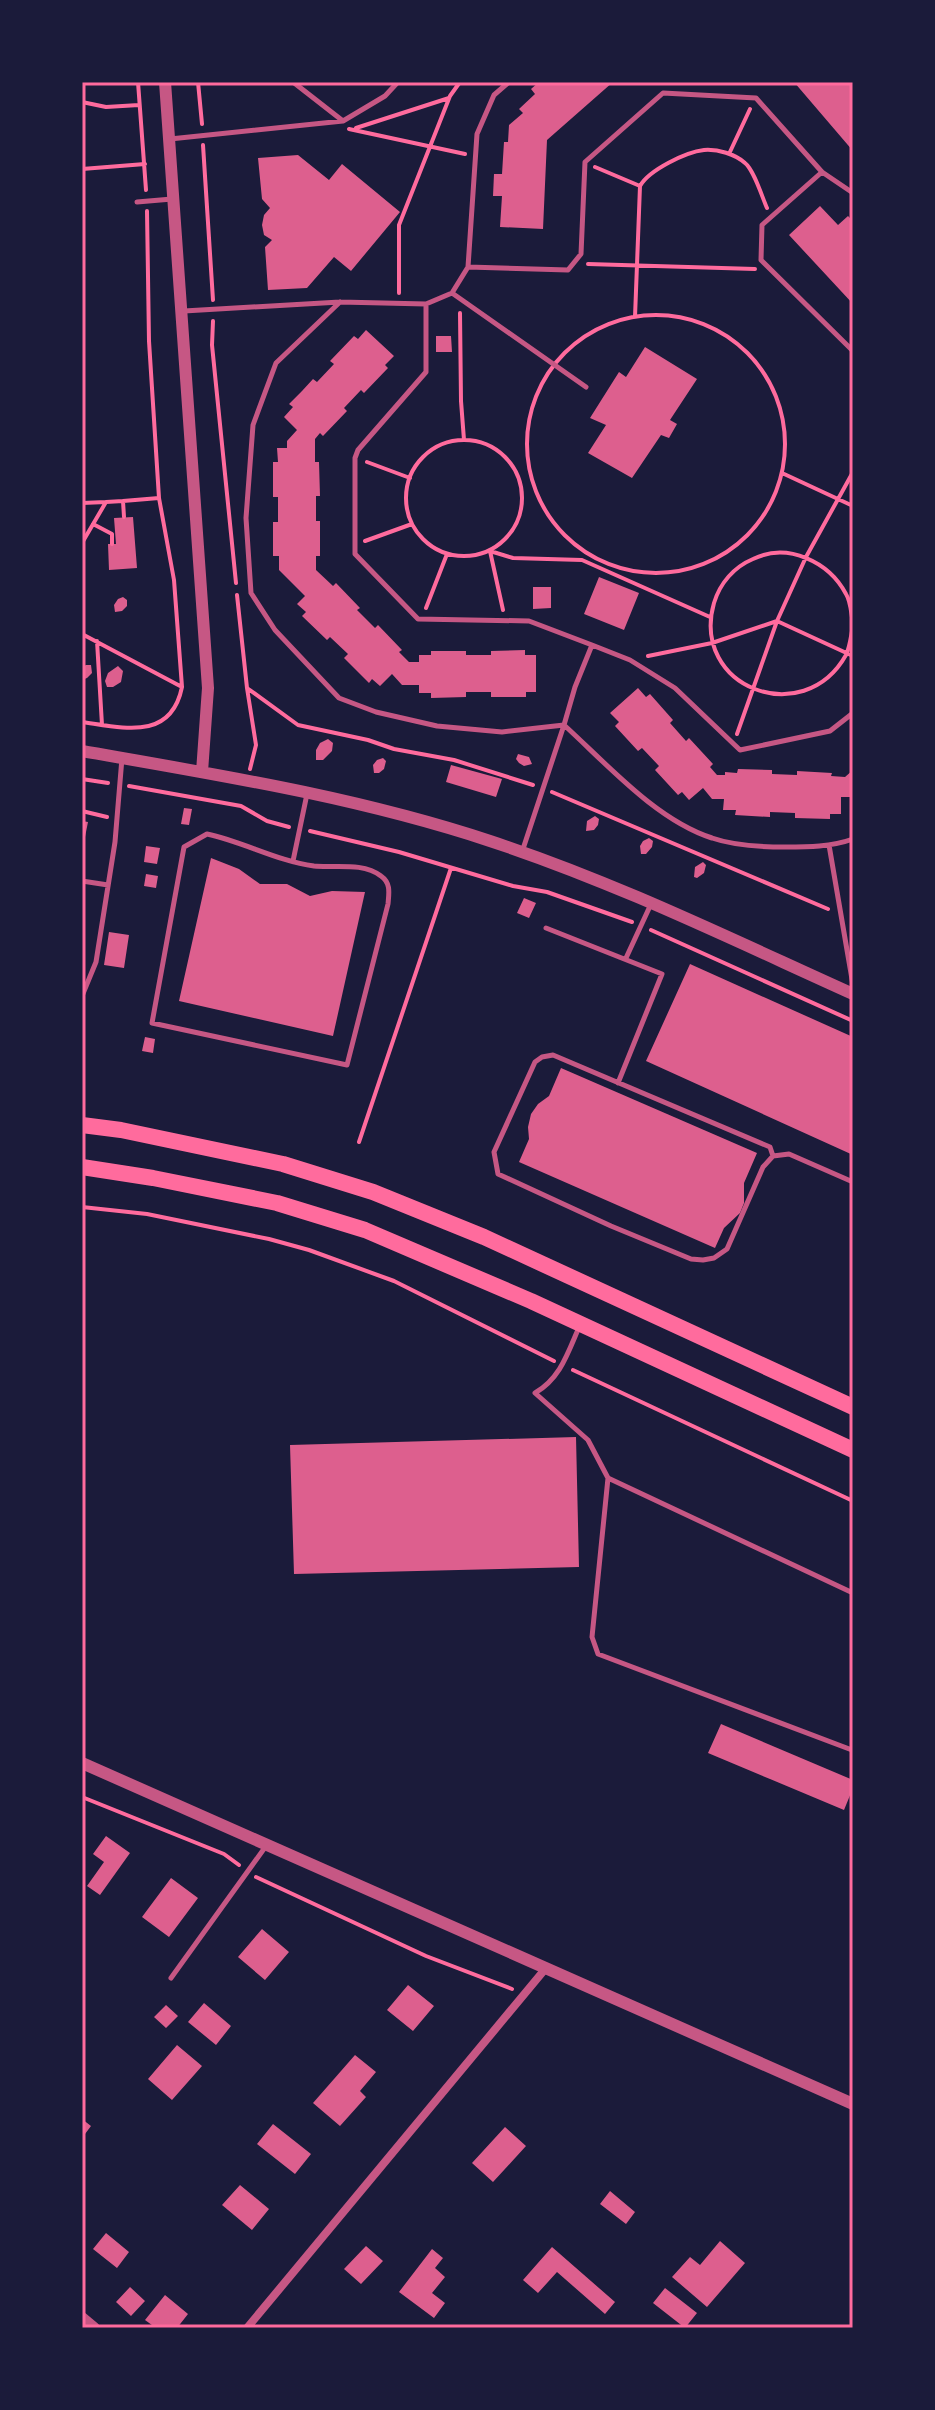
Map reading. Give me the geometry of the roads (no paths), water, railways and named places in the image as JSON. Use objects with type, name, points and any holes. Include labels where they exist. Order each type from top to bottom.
[{"type":"highway","points":[[82,1125],[121,1130],[283,1164],[373,1192],[484,1237],[853,1407]]},
{"type":"highway","points":[[82,1167],[238,1195],[320,1215],[432,1257],[853,1450]]},
{"type":"street","points":[[165,82],[208,688],[202,772]]},
{"type":"street","points":[[82,751],[307,793],[436,825],[522,852],[651,904],[853,994]]},
{"type":"street","points":[[82,1763],[853,2104]]},
{"type":"street","points":[[247,2328],[546,1968]]},
{"type":"street","points":[[82,2318],[94,2328]]},
{"type":"lane","points":[[293,82],[343,121]]},
{"type":"lane","points":[[170,139],[343,121],[385,96],[398,82]]},
{"type":"lane","points":[[183,311],[340,302],[426,304],[452,293],[468,267],[477,134],[494,95],[509,82]]},
{"type":"lane","points":[[468,267],[568,270],[581,254],[585,162],[663,93],[756,98],[822,172],[853,193]]},
{"type":"lane","points":[[822,172],[762,225],[761,260],[853,351]]},
{"type":"lane","points":[[137,202],[174,199]]},
{"type":"lane","points":[[452,293],[586,387]]},
{"type":"lane","points":[[340,302],[276,363],[253,425],[246,518],[251,593],[275,630],[339,698],[376,712],[437,726],[502,732],[564,725],[650,803],[709,838],[763,847],[829,845],[853,839]]},
{"type":"lane","points":[[426,304],[426,372],[358,450],[355,458],[355,554],[418,619],[529,621],[630,660],[675,688],[740,750],[830,731],[853,713]]},
{"type":"lane","points":[[522,852],[575,687],[592,645]]},
{"type":"lane","points":[[82,996],[96,962],[117,819],[122,758]]},
{"type":"lane","points":[[293,861],[307,793]]},
{"type":"lane","points":[[207,834],[293,861],[368,870],[378,873],[389,886],[388,904],[347,1065],[152,1023],[184,847],[207,834]]},
{"type":"lane","points":[[829,845],[853,985]]},
{"type":"lane","points":[[82,881],[108,885]]},
{"type":"lane","points":[[626,958],[651,904]]},
{"type":"lane","points":[[546,928],[662,974],[618,1083]]},
{"type":"lane","points":[[773,1156],[770,1147],[553,1055],[535,1062],[494,1152],[498,1174],[691,1259],[714,1258],[727,1249],[763,1167],[773,1156],[789,1154],[853,1182]]},
{"type":"lane","points":[[581,1324],[550,1384],[535,1393],[588,1440],[608,1478],[592,1637],[598,1654],[853,1750]]},
{"type":"lane","points":[[608,1478],[853,1593]]},
{"type":"lane","points":[[171,1978],[267,1845]]}]
